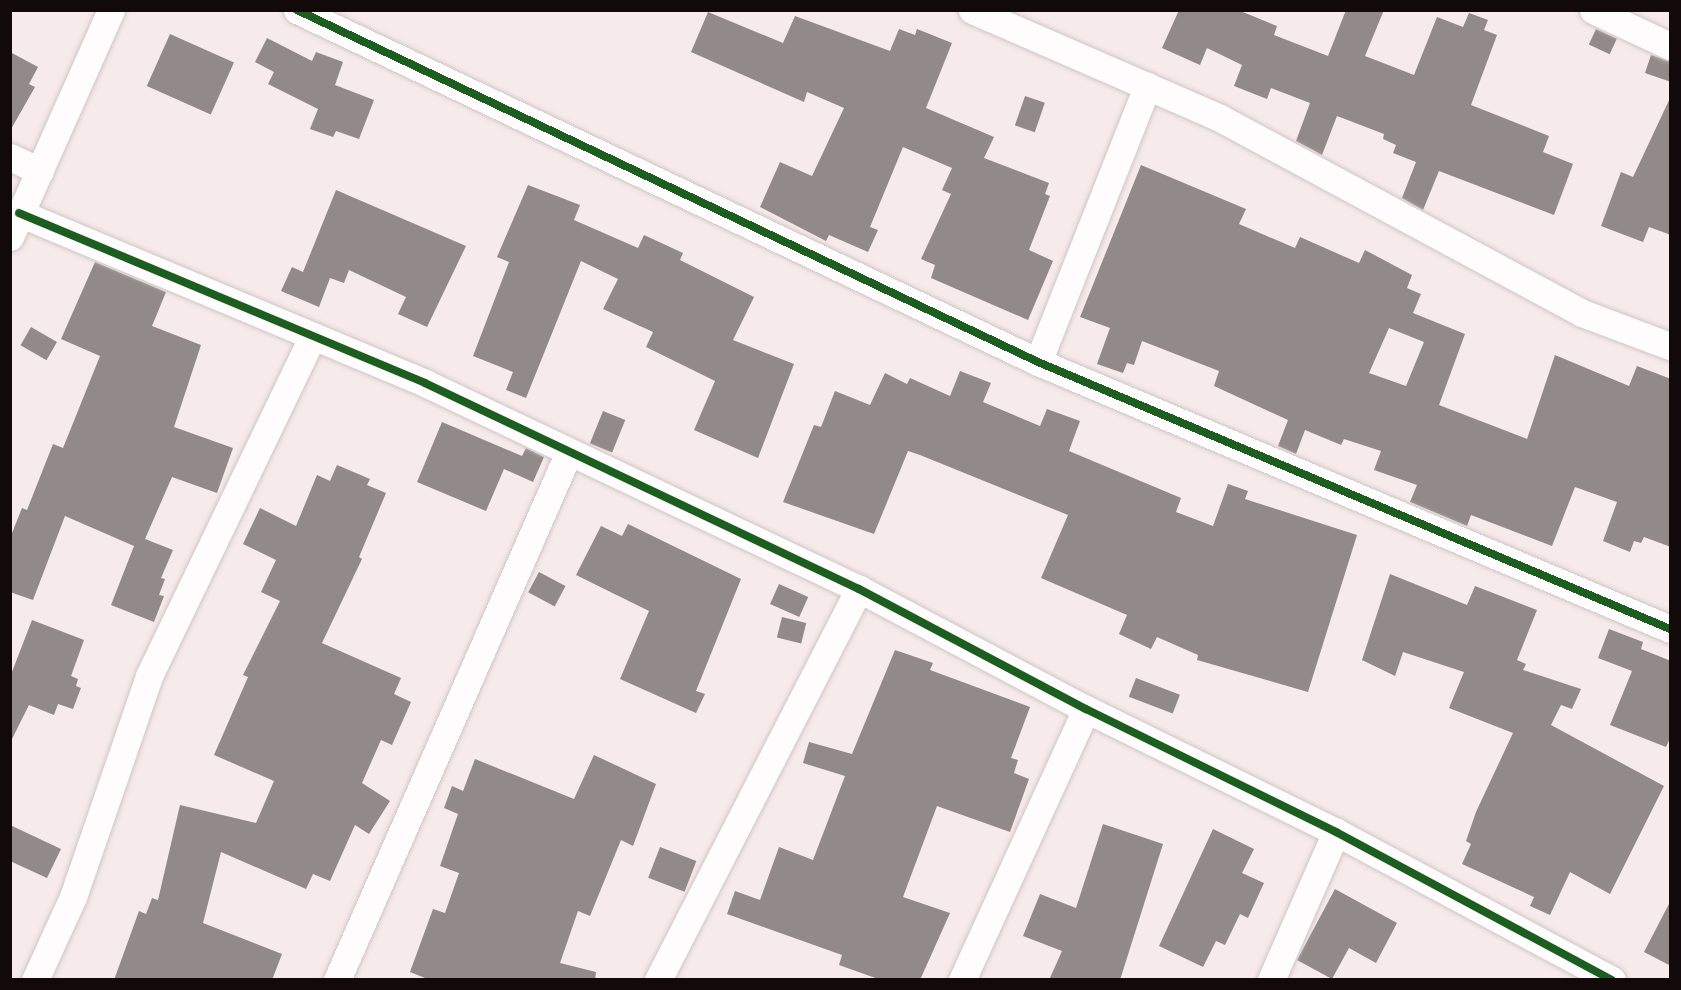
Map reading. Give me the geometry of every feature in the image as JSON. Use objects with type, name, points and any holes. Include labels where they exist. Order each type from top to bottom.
[{"type":"street","points":[[111,10],[15,225],[312,337],[425,383],[568,454],[859,589],[1086,709],[1336,832],[1612,980]]},
{"type":"street","points":[[297,10],[1038,362],[1671,629]]},
{"type":"street","points":[[972,10],[1147,86],[1336,178],[1582,312],[1671,345]]},
{"type":"street","points":[[1593,10],[1620,16],[1671,46]]},
{"type":"street","points":[[1038,362],[1147,86]]},
{"type":"street","points":[[10,157],[40,171]]},
{"type":"street","points":[[35,980],[73,897],[149,676],[312,337]]},
{"type":"street","points":[[337,980],[568,454]]},
{"type":"street","points":[[658,980],[859,589]]},
{"type":"street","points":[[962,980],[1086,709]]},
{"type":"street","points":[[1271,980],[1336,832]]},
{"type":"building","points":[[1179,10],[1238,10],[1277,26],[1274,35],[1328,56],[1346,10],[1384,10],[1365,56],[1414,75],[1437,17],[1463,27],[1469,13],[1488,20],[1484,30],[1497,35],[1471,105],[1549,136],[1543,152],[1573,164],[1554,215],[1439,171],[1423,210],[1402,198],[1416,162],[1393,153],[1396,145],[1383,139],[1384,134],[1337,116],[1322,155],[1296,141],[1310,103],[1271,88],[1267,99],[1234,86],[1242,65],[1207,48],[1200,65],[1162,48]]},
{"type":"building","points":[[708,12],[783,43],[795,16],[890,51],[899,29],[915,35],[917,29],[952,43],[926,108],[994,137],[984,158],[1049,183],[1045,194],[1050,196],[1029,250],[1053,261],[1028,320],[931,278],[935,265],[921,259],[951,194],[942,190],[952,168],[903,147],[870,227],[878,230],[868,252],[829,235],[826,241],[760,207],[780,162],[812,176],[844,108],[807,92],[804,102],[691,52]]},
{"type":"building","points":[[1596,29],[1617,39],[1610,54],[1589,44]]},
{"type":"building","points":[[170,34],[234,62],[211,115],[147,86]]},
{"type":"building","points":[[267,38],[312,61],[316,52],[343,62],[335,85],[374,100],[359,139],[336,131],[333,137],[310,129],[318,109],[268,84],[274,72],[255,62]]},
{"type":"building","points":[[10,52],[38,67],[29,84],[35,87],[10,131]]},
{"type":"building","points":[[1651,55],[1671,62],[1671,82],[1645,73]]},
{"type":"building","points":[[1025,96],[1045,103],[1035,132],[1015,125]]},
{"type":"building","points":[[1671,96],[1671,235],[1649,227],[1643,242],[1601,226],[1621,172],[1633,177]]},
{"type":"building","points":[[1141,165],[1246,209],[1239,224],[1295,248],[1300,237],[1359,263],[1365,250],[1412,275],[1407,288],[1421,294],[1413,313],[1465,334],[1439,405],[1527,439],[1555,355],[1629,386],[1637,366],[1671,379],[1671,547],[1644,537],[1641,543],[1634,541],[1630,552],[1603,541],[1617,502],[1575,487],[1552,546],[1471,515],[1467,526],[1410,502],[1417,485],[1374,470],[1381,451],[1344,439],[1341,445],[1305,430],[1296,454],[1278,446],[1288,420],[1214,386],[1219,371],[1142,341],[1134,365],[1127,363],[1123,373],[1097,364],[1110,328],[1080,317]],"holes":[[[1389,328],[1424,342],[1406,386],[1369,373]]]},
{"type":"building","points":[[528,185],[580,205],[574,220],[638,248],[644,235],[683,253],[680,260],[754,297],[733,340],[794,364],[758,458],[694,430],[715,381],[646,347],[653,332],[603,309],[618,279],[581,261],[526,398],[506,390],[513,372],[473,356],[509,262],[497,257]]},
{"type":"building","points":[[336,190],[466,246],[427,327],[398,314],[406,297],[349,270],[344,283],[330,278],[319,307],[281,291],[292,267],[303,272]]},
{"type":"building","points":[[95,262],[166,292],[152,326],[201,345],[174,427],[233,448],[217,493],[172,477],[145,539],[173,550],[161,578],[165,579],[159,595],[164,596],[154,622],[111,605],[134,546],[65,516],[33,600],[10,592],[10,538],[22,508],[27,510],[53,444],[63,448],[100,356],[61,339]]},
{"type":"building","points":[[31,327],[57,342],[46,360],[20,345]]},
{"type":"building","points":[[960,371],[991,383],[983,402],[1040,426],[1047,409],[1080,421],[1069,451],[1181,498],[1176,512],[1213,526],[1228,484],[1248,491],[1245,499],[1357,535],[1308,692],[1197,660],[1198,655],[1157,637],[1151,649],[1119,634],[1127,615],[1041,578],[1068,515],[920,455],[908,451],[874,534],[783,502],[814,425],[821,427],[835,391],[870,405],[885,373],[907,384],[910,378],[950,396]]},
{"type":"building","points":[[603,411],[625,420],[612,452],[590,443]]},
{"type":"building","points":[[442,422],[522,456],[526,448],[544,457],[533,482],[504,469],[486,511],[417,482]]},
{"type":"building","points":[[337,465],[370,479],[367,485],[386,493],[359,557],[362,559],[322,643],[401,678],[394,694],[411,702],[392,745],[381,740],[362,783],[390,801],[369,834],[355,825],[330,881],[313,874],[306,889],[221,852],[203,923],[282,954],[272,980],[114,980],[139,911],[146,914],[152,898],[158,900],[180,805],[256,823],[274,781],[214,755],[248,677],[243,675],[280,601],[261,592],[276,560],[243,544],[260,508],[296,526],[317,475],[330,481]]},
{"type":"building","points":[[628,524],[741,579],[696,691],[705,694],[696,713],[620,679],[649,611],[576,575],[601,526],[622,536]]},
{"type":"building","points":[[539,572],[565,586],[555,606],[528,592]]},
{"type":"building","points":[[1390,574],[1467,605],[1475,586],[1537,610],[1517,660],[1526,664],[1523,670],[1581,689],[1572,709],[1561,705],[1551,725],[1664,786],[1610,894],[1570,872],[1550,915],[1530,906],[1534,897],[1462,864],[1471,844],[1466,841],[1476,812],[1513,733],[1449,708],[1464,672],[1403,652],[1395,676],[1362,660]]},
{"type":"building","points":[[779,584],[808,597],[799,617],[770,604]]},
{"type":"building","points":[[782,617],[806,623],[801,643],[777,637]]},
{"type":"building","points":[[32,620],[84,640],[71,676],[78,679],[76,686],[81,688],[73,709],[58,704],[54,715],[29,705],[10,743],[10,677]]},
{"type":"building","points":[[1609,629],[1643,642],[1641,649],[1671,661],[1671,736],[1666,747],[1610,725],[1632,671],[1598,658]]},
{"type":"building","points":[[895,650],[933,663],[930,670],[1030,707],[1011,758],[1018,760],[1014,773],[1029,779],[1010,832],[937,806],[903,897],[950,913],[920,980],[881,980],[839,965],[842,955],[727,914],[735,891],[760,900],[779,847],[813,860],[845,776],[803,763],[809,742],[852,754]]},
{"type":"building","points":[[1136,678],[1180,695],[1173,714],[1129,697]]},
{"type":"building","points":[[594,755],[656,784],[633,846],[621,840],[590,916],[578,911],[560,963],[596,972],[595,980],[430,980],[410,972],[433,909],[445,913],[459,873],[440,866],[458,814],[444,808],[452,786],[463,791],[475,759],[574,799]]},
{"type":"building","points":[[1103,824],[1163,844],[1120,980],[1049,980],[1062,951],[1023,936],[1040,894],[1076,908]]},
{"type":"building","points":[[10,825],[61,849],[47,878],[10,861]]},
{"type":"building","points":[[1213,829],[1254,849],[1242,873],[1264,883],[1248,918],[1240,914],[1225,945],[1216,941],[1203,967],[1159,946]]},
{"type":"building","points":[[660,847],[696,861],[685,892],[648,878]]},
{"type":"building","points":[[1335,889],[1397,923],[1376,963],[1349,948],[1332,979],[1297,960]]},
{"type":"building","points":[[1671,900],[1671,966],[1644,952]]},
{"type":"cycle path","points":[[297,10],[1038,362],[1670,629]]},
{"type":"cycle path","points":[[19,213],[425,383],[859,589],[1086,709],[1336,832],[1612,980]]}]
